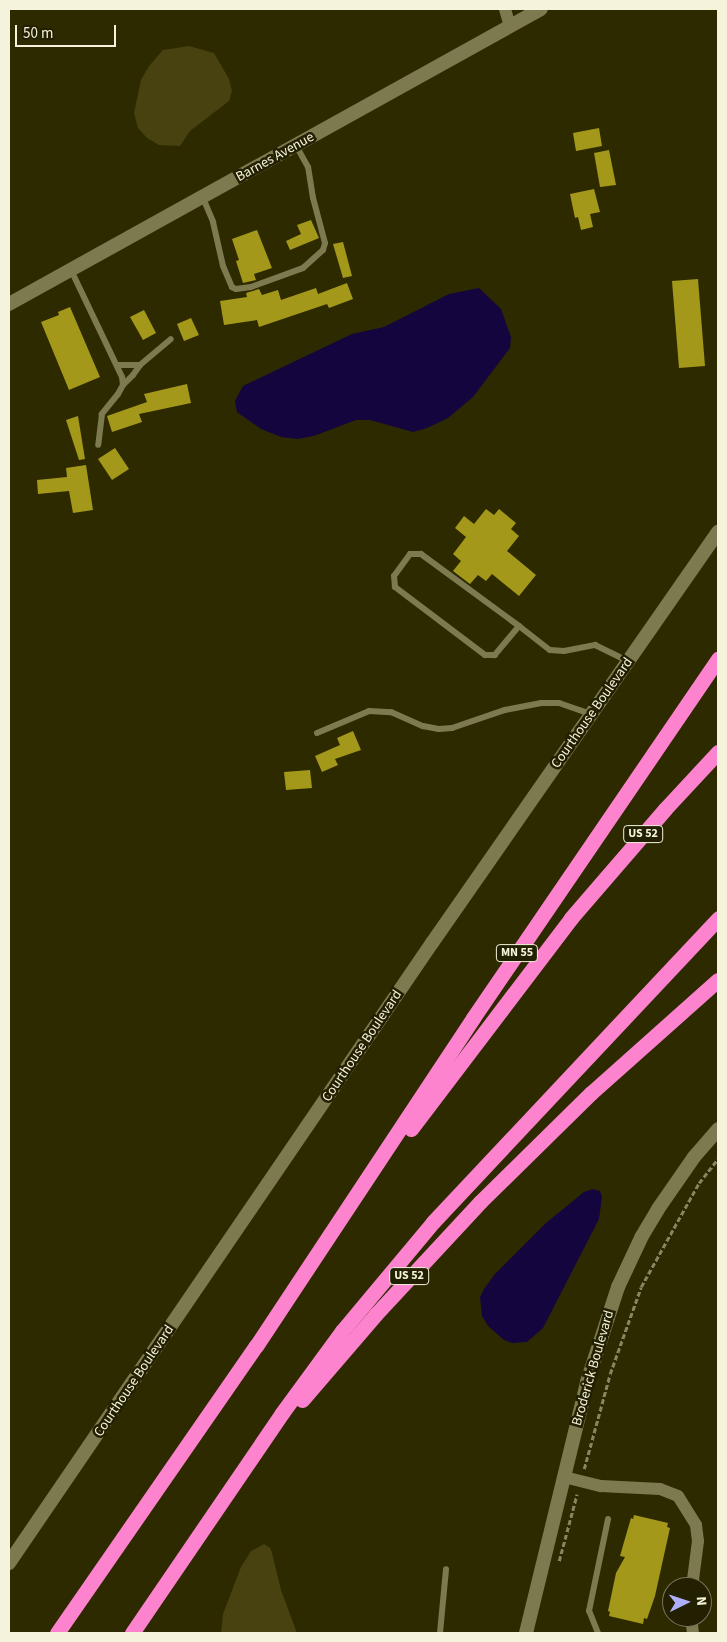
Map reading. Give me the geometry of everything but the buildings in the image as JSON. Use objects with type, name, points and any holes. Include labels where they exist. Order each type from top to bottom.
[{"type":"highway","name":"MN 55","points":[[320,1250],[479,1010],[718,658]]},
{"type":"highway","name":"US 52","points":[[57,1633],[320,1250],[571,918],[665,809],[718,752]]},
{"type":"highway","points":[[243,1473],[282,1413],[342,1331],[433,1222],[718,918]]},
{"type":"highway","name":"US 52","points":[[132,1633],[243,1473],[336,1360],[444,1239],[591,1093],[718,980]]},
{"type":"street","points":[[505,9],[510,26]]},
{"type":"street","name":"Barnes Avenue","points":[[9,304],[541,9]]},
{"type":"street","name":"Courthouse Boulevard","points":[[9,1563],[591,714],[718,532]]},
{"type":"street","name":"Broderick Boulevard","points":[[526,1633],[587,1382],[618,1287],[642,1236],[658,1209],[694,1157],[718,1129]]},
{"type":"street","points":[[564,1477],[601,1486],[660,1488],[678,1496],[696,1525],[698,1541],[693,1577]]},
{"type":"lane","points":[[203,198],[213,222],[224,266],[232,287],[236,289],[251,287],[303,268],[323,250],[325,243],[313,198],[308,167],[296,145]]},
{"type":"lane","points":[[71,270],[117,365],[122,385]]},
{"type":"lane","points":[[98,445],[102,414],[118,394],[122,385],[134,375],[140,365],[170,339]]},
{"type":"lane","points":[[117,365],[140,365]]},
{"type":"lane","points":[[519,626],[495,655],[486,655],[395,588],[394,576],[410,554],[421,554],[519,626],[550,650],[564,651],[595,645],[628,661]]},
{"type":"lane","points":[[317,733],[369,711],[391,712],[423,726],[439,729],[452,728],[505,710],[541,703],[559,703],[591,714]]},
{"type":"lane","points":[[598,1633],[589,1611],[608,1519]]},
{"type":"lane","points":[[440,1633],[446,1569]]},
{"type":"path","points":[[557,1568],[610,1374],[641,1287],[699,1183],[718,1159]]},
{"type":"shaded area","points":[[189,46],[214,53],[229,79],[232,91],[229,101],[190,131],[180,146],[159,145],[147,138],[138,128],[134,113],[141,80],[149,66],[163,50]]},
{"type":"shaded area","points":[[479,288],[501,309],[511,337],[510,348],[473,397],[448,418],[413,432],[370,420],[356,420],[314,436],[298,439],[281,437],[261,429],[237,412],[235,401],[243,386],[352,334],[384,327],[449,294]]},
{"type":"shaded area","points":[[593,1189],[600,1191],[602,1197],[599,1219],[543,1328],[527,1342],[512,1343],[504,1340],[488,1326],[482,1316],[480,1297],[484,1289],[495,1274],[546,1223],[584,1192]]},
{"type":"shaded area","points":[[264,1544],[270,1548],[272,1553],[281,1590],[297,1633],[221,1633],[223,1614],[241,1567],[251,1551]]}]
